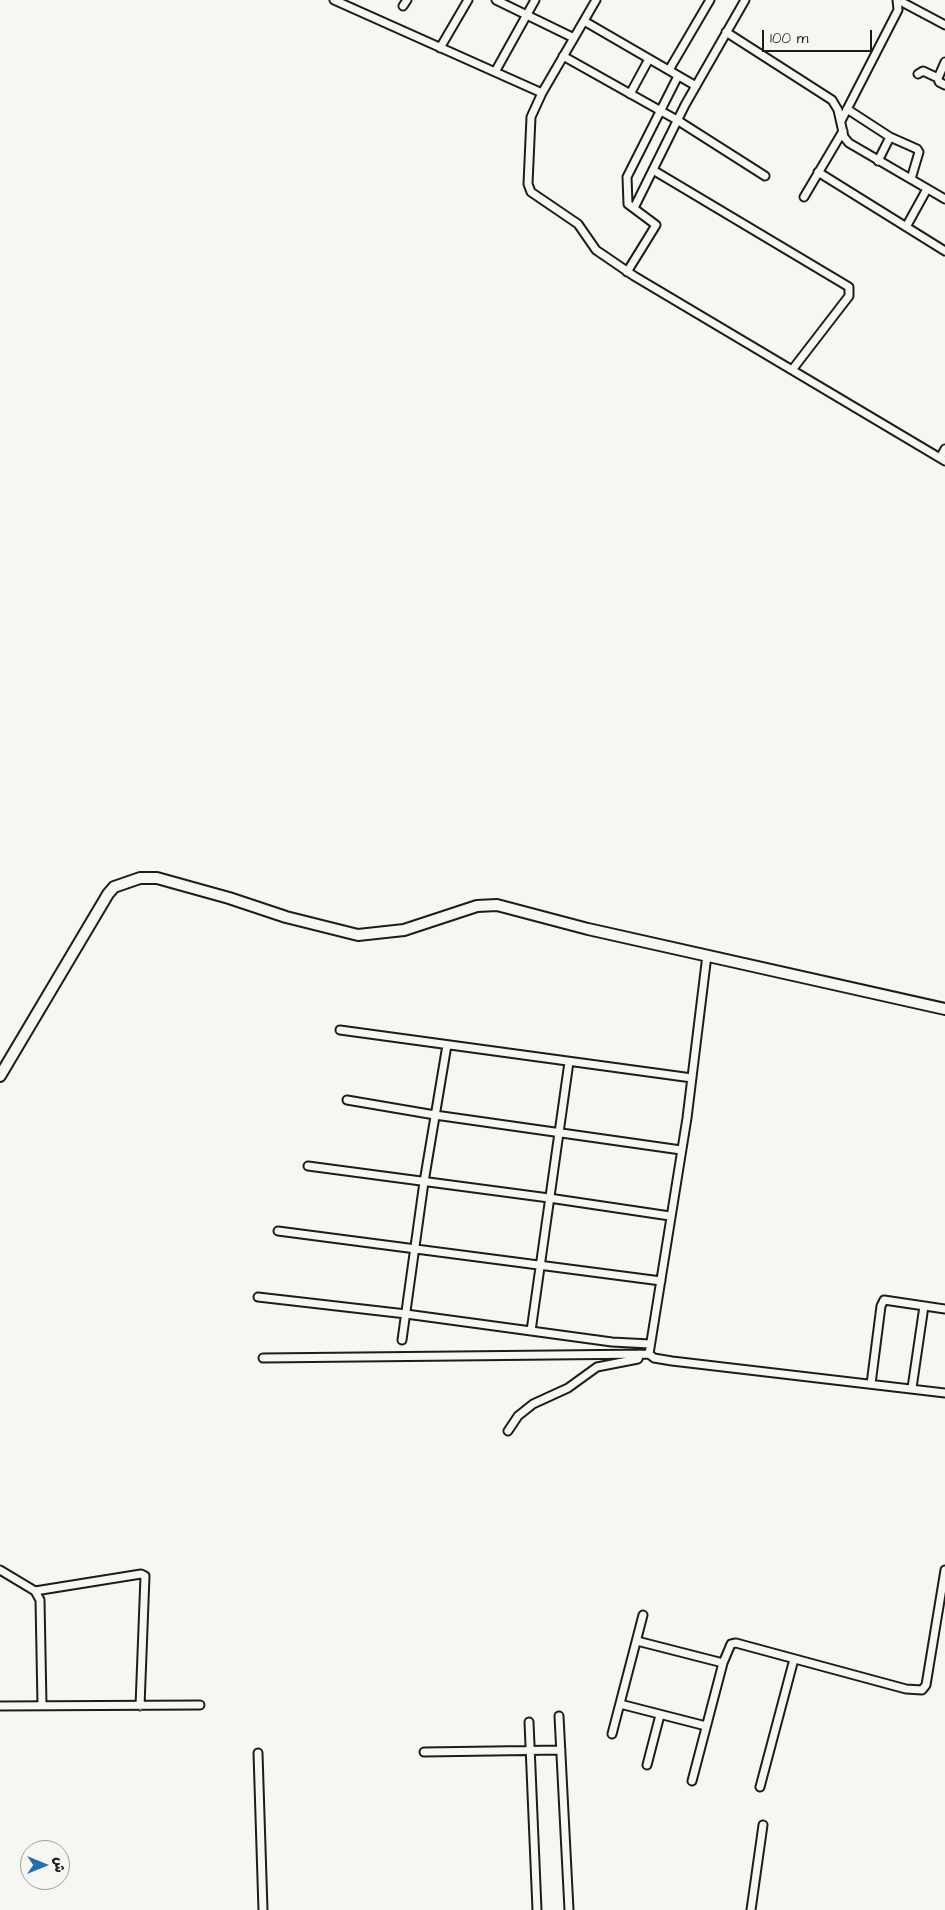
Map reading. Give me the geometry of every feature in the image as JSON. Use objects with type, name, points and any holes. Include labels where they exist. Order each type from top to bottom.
[{"type":"street","points":[[334,0],[542,93]]},
{"type":"street","points":[[440,48],[468,0]]},
{"type":"street","points":[[496,0],[574,38]]},
{"type":"street","points":[[495,72],[535,0]]},
{"type":"street","points":[[596,0],[542,93],[531,117],[528,188],[536,197],[578,224],[596,250],[627,272],[943,459],[945,448]]},
{"type":"street","points":[[669,70],[710,0]]},
{"type":"street","points":[[634,208],[677,120],[745,0]]},
{"type":"street","points":[[841,120],[898,10],[898,0],[945,25]]},
{"type":"street","points":[[584,21],[696,86]]},
{"type":"street","points":[[726,32],[832,100],[849,142],[878,161],[945,199]]},
{"type":"street","points":[[563,56],[677,120],[765,176]]},
{"type":"street","points":[[630,94],[649,59]]},
{"type":"street","points":[[938,78],[945,62]]},
{"type":"street","points":[[918,74],[923,71],[938,78],[939,82],[945,85]]},
{"type":"street","points":[[627,272],[656,225],[627,201],[627,176],[678,76]]},
{"type":"street","points":[[847,109],[890,137],[917,149],[919,152],[910,179]]},
{"type":"street","points":[[804,197],[843,131]]},
{"type":"street","points":[[878,161],[890,137]]},
{"type":"street","points":[[653,170],[849,287],[849,296],[792,370]]},
{"type":"street","points":[[818,172],[945,251]]},
{"type":"street","points":[[906,226],[927,189]]},
{"type":"street","points":[[0,1076],[108,894],[114,887],[140,878],[157,878],[229,898],[286,917],[358,935],[404,930],[487,904],[945,1009]]},
{"type":"street","points":[[649,1354],[692,1078],[707,955]]},
{"type":"street","points":[[340,1030],[692,1078]]},
{"type":"street","points":[[402,1340],[424,1182],[447,1045]]},
{"type":"street","points":[[531,1331],[569,1062]]},
{"type":"street","points":[[346,1100],[435,1115],[681,1150]]},
{"type":"street","points":[[308,1166],[670,1216]]},
{"type":"street","points":[[278,1231],[415,1248],[539,1267],[660,1281]]},
{"type":"street","points":[[258,1297],[406,1314],[612,1342],[650,1344]]},
{"type":"street","points":[[871,1384],[882,1302],[886,1299],[945,1309]]},
{"type":"street","points":[[912,1388],[924,1306]]},
{"type":"street","points":[[602,1353],[602,1365]]},
{"type":"street","points":[[508,1431],[525,1409],[568,1388],[602,1365],[632,1361],[638,1359],[640,1354]]},
{"type":"street","points":[[264,1358],[649,1354],[654,1358],[672,1361],[945,1393]]},
{"type":"street","points":[[0,1570],[34,1591],[42,1607],[42,1705]]},
{"type":"street","points":[[692,1781],[722,1663],[727,1648],[731,1644],[736,1643],[906,1689],[922,1690],[926,1685],[945,1570]]},
{"type":"street","points":[[34,1591],[142,1574],[145,1576],[140,1706]]},
{"type":"street","points":[[612,1734],[643,1615]]},
{"type":"street","points":[[637,1642],[722,1663]]},
{"type":"street","points":[[760,1787],[794,1659]]},
{"type":"street","points":[[620,1704],[706,1726]]},
{"type":"street","points":[[0,1706],[200,1705]]},
{"type":"street","points":[[647,1766],[660,1715]]},
{"type":"street","points":[[559,1716],[569,1910]]},
{"type":"street","points":[[529,1722],[537,1910]]},
{"type":"street","points":[[424,1752],[530,1752],[561,1750]]},
{"type":"street","points":[[258,1753],[263,1910]]},
{"type":"street","points":[[751,1910],[763,1825]]}]
